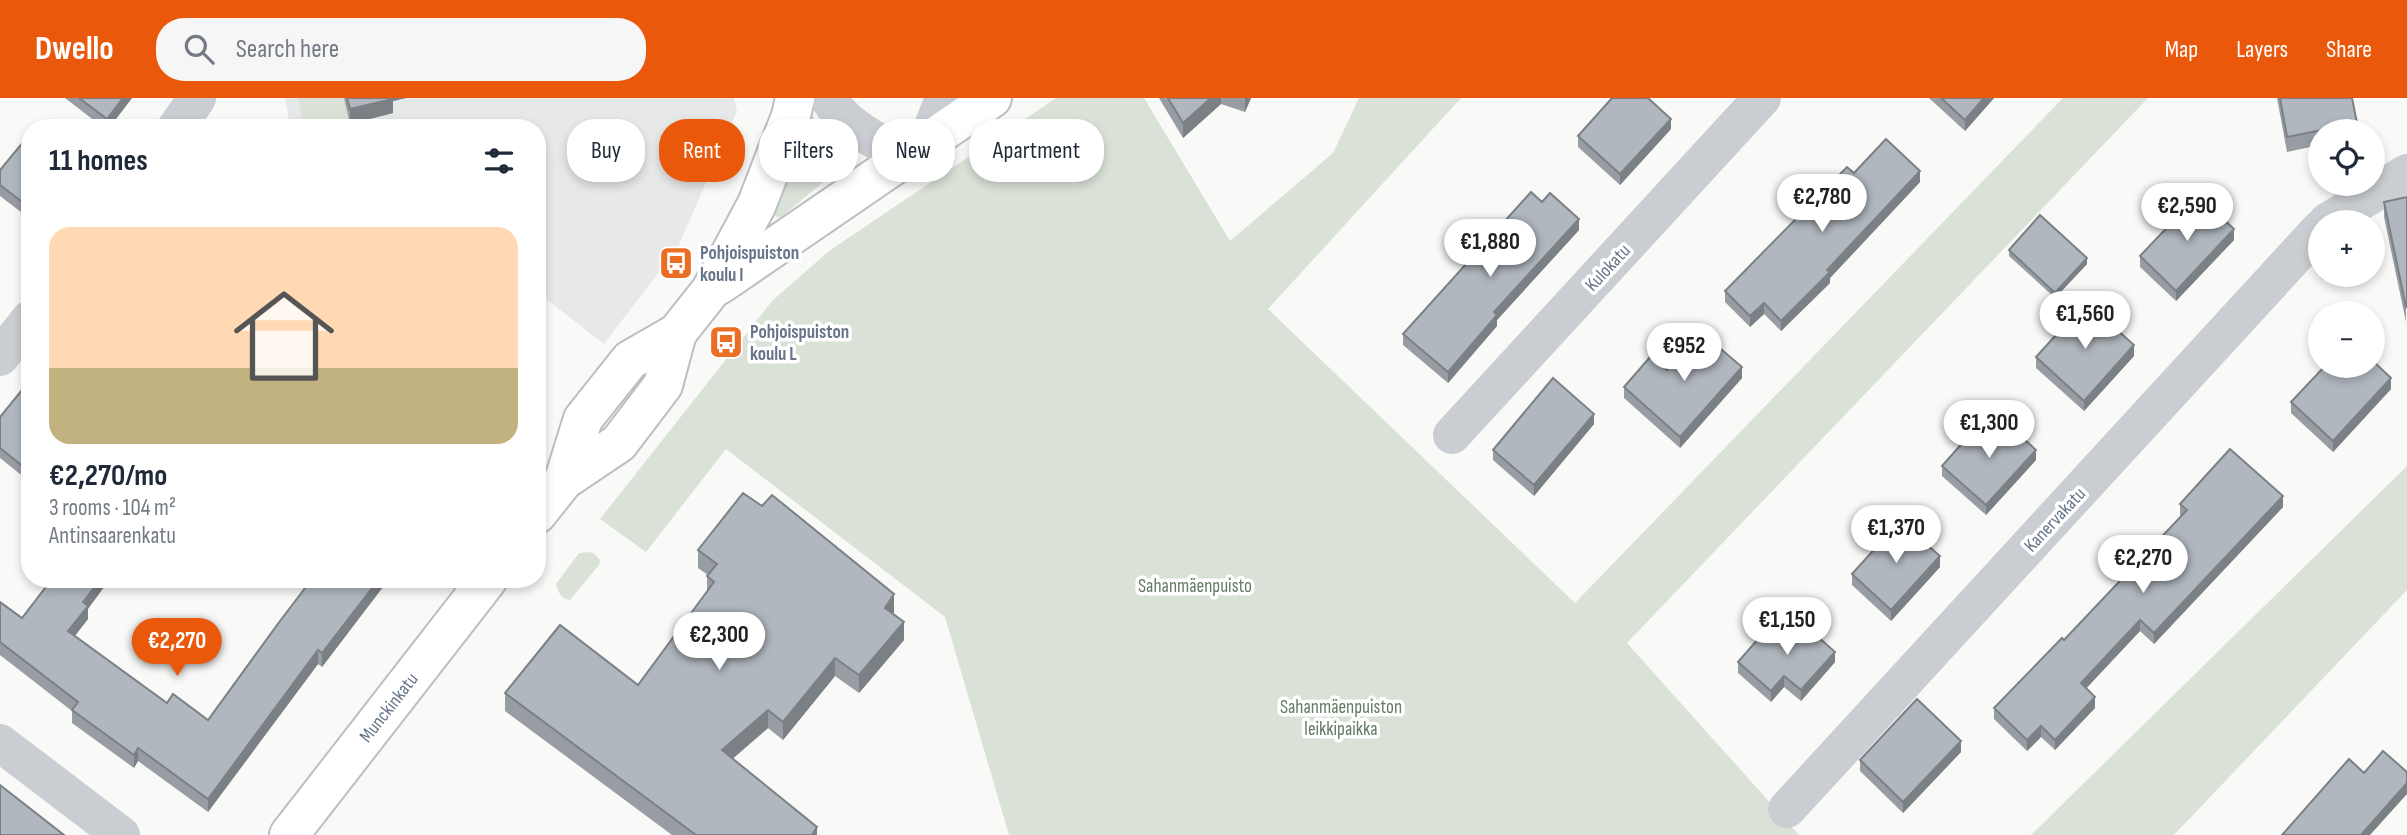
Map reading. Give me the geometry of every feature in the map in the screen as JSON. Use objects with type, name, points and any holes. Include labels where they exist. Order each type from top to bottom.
[{"type":"main road","points":[[546,503],[564,480],[619,443],[663,385],[677,333],[711,290],[757,204],[791,116],[795,98]]},
{"type":"main road","points":[[955,123],[992,98]]},
{"type":"main road","points":[[711,290],[872,179]]},
{"type":"main road","name":"Munckinkatu","points":[[289,835],[481,588]]},
{"type":"street","points":[[182,119],[197,98]]},
{"type":"street","points":[[829,98],[833,105],[872,139]]},
{"type":"street","points":[[933,119],[944,98]]},
{"type":"street","name":"Kulokatu","points":[[1452,435],[1762,98]]},
{"type":"street","points":[[2347,210],[2407,173]]},
{"type":"street","name":"Kanervakatu","points":[[1787,809],[2308,242]]},
{"type":"street","points":[[0,357],[21,330]]},
{"type":"street","points":[[0,743],[121,835]]},
{"type":"shaded area","points":[[285,98],[734,98],[737,111],[734,119],[659,119],[659,182],[706,182],[678,247],[604,344],[546,299],[546,119],[289,119]]},
{"type":"green space","points":[[298,98],[344,98],[349,119],[303,119]]},
{"type":"green space","name":"Sahanmäenpuisto","points":[[1056,98],[1144,98],[1230,241],[1333,153],[1359,98],[1461,98],[1268,309],[1575,603],[2063,98],[2148,98],[1627,643],[1799,835],[1009,835],[945,617],[726,449],[646,552],[600,519],[772,301],[829,251],[931,182],[955,182],[955,166],[969,157],[969,182],[1104,182],[1104,119],[1025,119]]},
{"type":"green space","points":[[784,182],[823,182],[784,215],[778,218],[773,210]]},
{"type":"green space","points":[[2407,466],[2407,590],[2174,835],[2031,835]]},
{"type":"green space","points":[[579,553],[594,553],[600,560],[599,565],[570,600],[564,598],[556,584]]},
{"type":"building","points":[[79,98],[123,98],[107,119]]},
{"type":"building","points":[[347,98],[393,98],[393,99],[350,109]]},
{"type":"building","points":[[1168,98],[1211,98],[1183,123]]},
{"type":"building","points":[[1612,98],[1648,98],[1671,119],[1620,174],[1578,136]]},
{"type":"building","points":[[1941,98],[1984,98],[1965,120]]},
{"type":"building","points":[[2280,98],[2352,98],[2356,119],[2308,119],[2308,133],[2287,137]]},
{"type":"building","points":[[1886,139],[1920,171],[1827,270],[1830,272],[1781,321],[1764,303],[1750,316],[1725,291],[1847,167],[1854,173]]},
{"type":"building","points":[[21,145],[21,201],[0,185],[0,170]]},
{"type":"building","points":[[1531,192],[1542,202],[1550,193],[1579,219],[1494,312],[1497,315],[1448,372],[1403,334]]},
{"type":"building","points":[[2198,195],[2234,229],[2176,291],[2140,256]]},
{"type":"building","points":[[2407,197],[2407,306],[2406,307],[2384,202]]},
{"type":"building","points":[[2040,215],[2087,258],[2055,293],[2009,250]]},
{"type":"building","points":[[2086,302],[2134,345],[2084,401],[2036,357]]},
{"type":"building","points":[[1701,332],[1742,367],[1680,437],[1624,387],[1651,356],[1667,370]]},
{"type":"building","points":[[2385,372],[2391,378],[2333,441],[2291,402],[2314,378],[2385,378]]},
{"type":"building","points":[[1553,378],[1594,414],[1534,485],[1493,450]]},
{"type":"building","points":[[21,391],[21,465],[0,448],[0,417]]},
{"type":"building","points":[[2003,420],[2036,450],[1986,505],[1942,466],[1981,422],[1992,432]]},
{"type":"building","points":[[2230,449],[2283,496],[2154,633],[2140,620],[2081,683],[2095,697],[2055,740],[2041,726],[2027,740],[1994,708],[2062,638],[2064,640],[2187,510],[2180,504]]},
{"type":"building","points":[[743,493],[762,506],[772,495],[894,594],[885,608],[904,622],[859,675],[835,658],[783,722],[768,710],[722,750],[817,827],[812,835],[696,835],[505,693],[560,625],[638,685],[714,582],[707,576],[717,564],[698,550]]},
{"type":"building","points":[[1900,521],[1940,556],[1891,610],[1852,574]]},
{"type":"building","points":[[45,588],[94,588],[83,602],[88,606],[68,631],[167,703],[173,694],[208,720],[305,588],[372,588],[322,653],[318,650],[208,799],[138,748],[134,755],[72,710],[78,702],[0,642],[0,602],[22,618]]},
{"type":"building","points":[[1797,618],[1835,652],[1801,690],[1784,676],[1771,691],[1738,662],[1766,630],[1777,640]]},
{"type":"building","points":[[1917,699],[1961,741],[1903,802],[1860,760]]},
{"type":"building","points":[[2383,751],[2407,772],[2407,783],[2361,835],[2282,835],[2349,759],[2364,773]]},
{"type":"building","points":[[0,785],[64,835],[0,835]]},
{"type":"place","name":"Pohjoispuiston koulu I","points":[[676,263]]},
{"type":"place","name":"Pohjoispuiston koulu L","points":[[726,342]]},
{"type":"park label","name":"Sahanmäenpuiston leikkipaikka","points":[[1341,717]]}]
